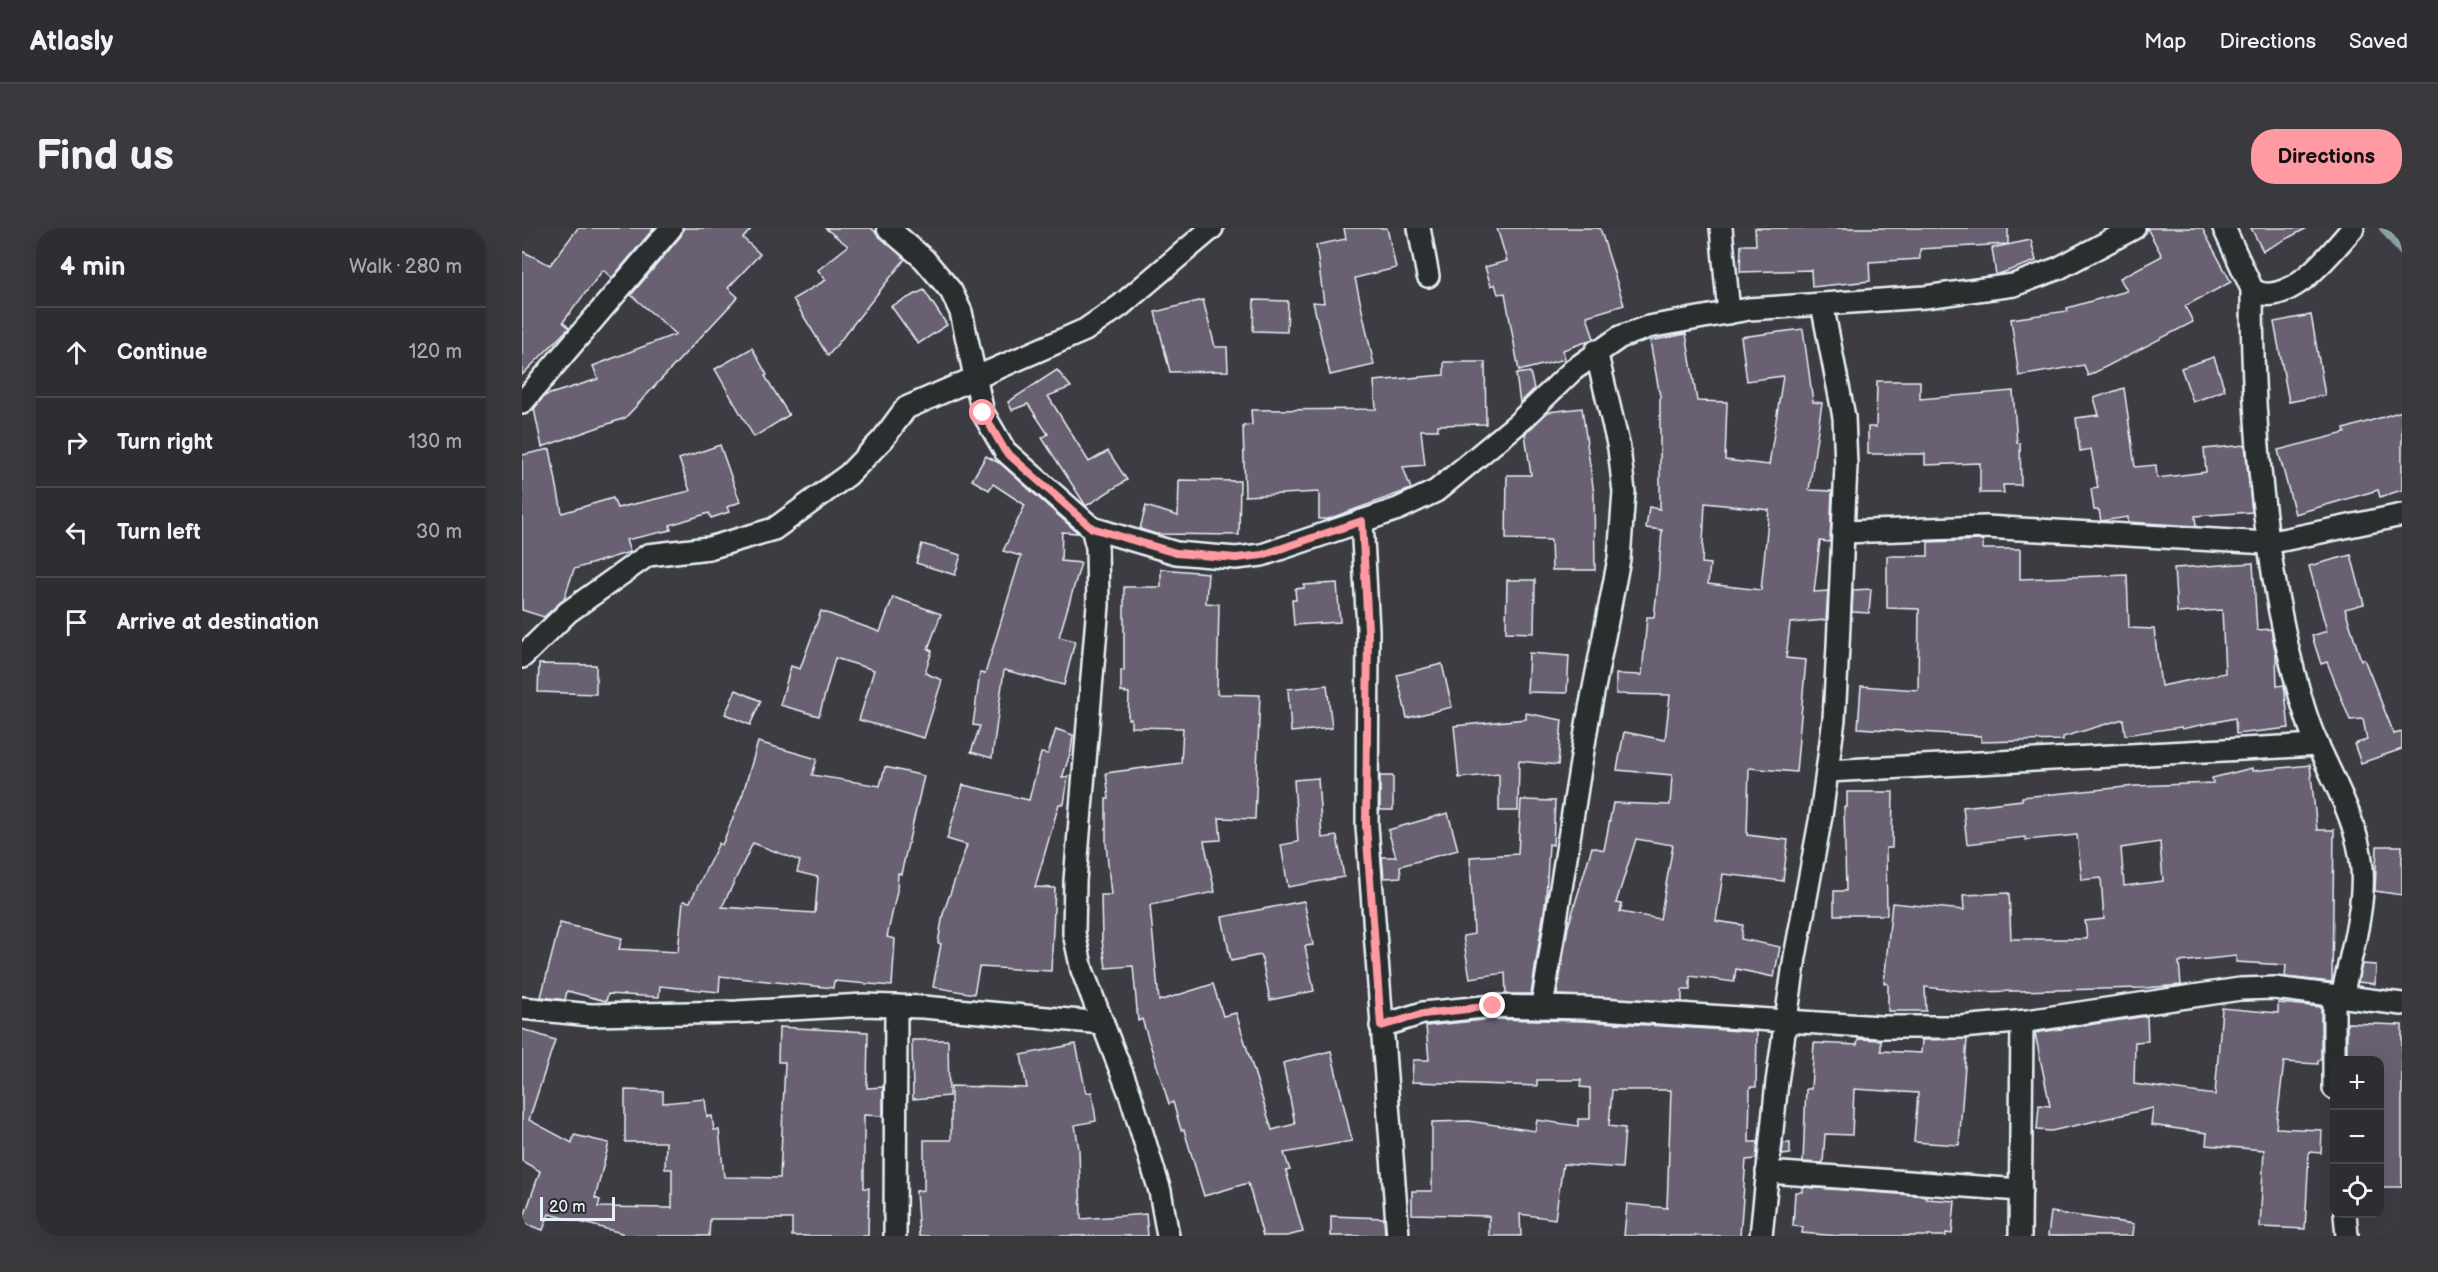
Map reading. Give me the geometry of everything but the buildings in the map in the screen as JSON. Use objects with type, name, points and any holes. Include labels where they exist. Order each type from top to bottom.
[{"type":"street","points":[[522,404],[671,228]]},
{"type":"street","points":[[888,228],[924,259],[951,291],[961,312],[983,413],[1005,451],[1092,528],[1176,553],[1236,558],[1262,555],[1398,509],[1445,485],[1596,351],[1620,337],[1648,327],[1729,312],[1925,297],[2014,285],[2059,268],[2134,228]]},
{"type":"street","points":[[522,657],[568,612],[648,555],[709,548],[774,530],[848,475],[883,439],[906,408],[1085,330],[1120,306],[1212,228]]},
{"type":"street","points":[[1419,228],[1428,276]]},
{"type":"street","points":[[1720,228],[1729,312]]},
{"type":"street","points":[[2224,228],[2253,289],[2253,348],[2268,543],[2301,701],[2351,821],[2362,869],[2361,899],[2338,997],[2335,1056]]},
{"type":"street","points":[[2253,289],[2267,293],[2299,284],[2353,228]]},
{"type":"street","points":[[1761,1236],[1786,1019],[1827,771],[1839,646],[1846,465],[1844,417],[1821,304]]},
{"type":"street","points":[[1542,1007],[1588,719],[1619,559],[1624,492],[1619,448],[1596,351]]},
{"type":"street","points":[[1843,531],[1985,527],[2268,543],[2402,515]]},
{"type":"street","points":[[1362,521],[1368,630],[1366,826],[1398,1236]]},
{"type":"street","points":[[1092,528],[1097,547],[1098,605],[1075,881],[1074,933],[1082,969],[1130,1094],[1160,1191],[1168,1236]]},
{"type":"street","points":[[1827,771],[2318,745]]},
{"type":"street","points":[[1381,1026],[1423,1014],[1493,1006],[1786,1019],[1880,1027],[1961,1027],[2022,1022],[2240,989],[2274,988],[2402,1004]]},
{"type":"street","points":[[522,1008],[591,1015],[737,1012],[864,1005],[1103,1023]]},
{"type":"street","points":[[896,1006],[896,1236]]},
{"type":"street","points":[[2020,1236],[2022,1022]]},
{"type":"street","points":[[1767,1172],[2021,1190]]},
{"type":"street","points":[[2345,1218],[2347,1236]]},
{"type":"waterway","points":[[2383,228],[2402,252]]},
{"type":"route","points":[[983,413],[1005,451],[1054,491],[1092,528],[1176,553],[1236,558],[1262,555],[1362,521],[1368,630],[1366,826],[1381,1026],[1423,1014],[1493,1006]]}]
